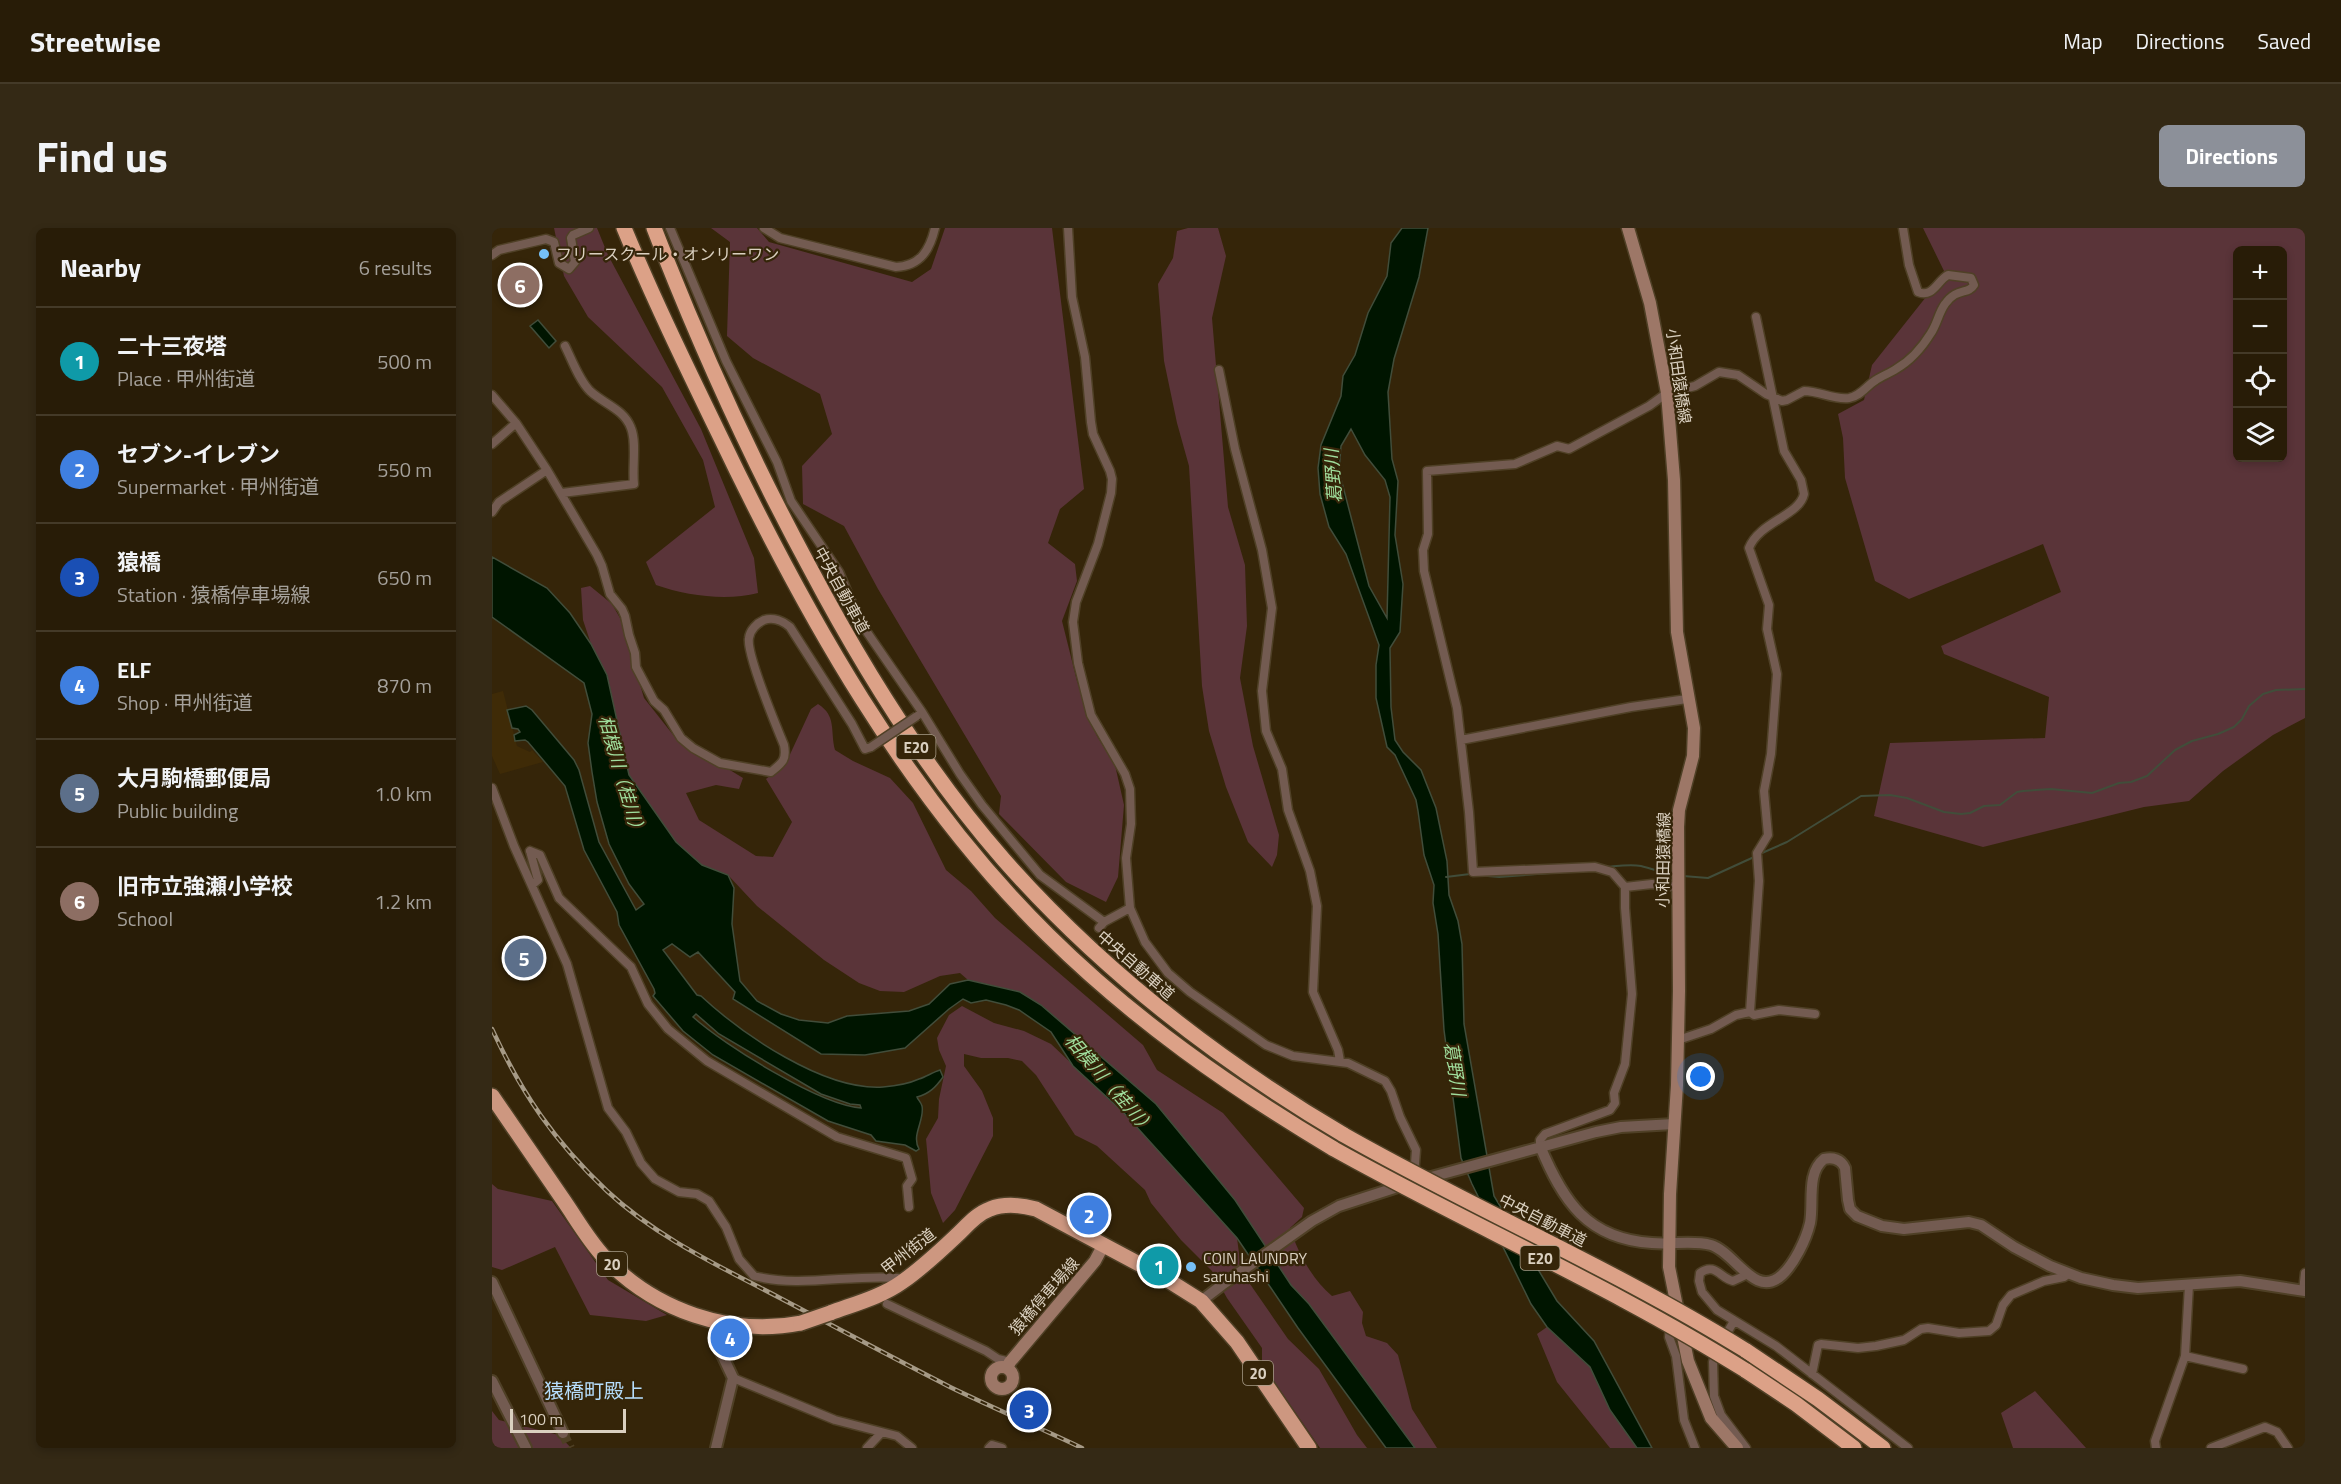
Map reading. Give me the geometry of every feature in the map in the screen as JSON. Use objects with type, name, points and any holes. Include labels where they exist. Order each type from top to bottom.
[{"type":"highway","points":[[617,228],[688,380],[743,485]]},
{"type":"highway","name":"E20","points":[[624,228],[743,485],[811,614],[879,725],[936,807],[991,874],[1056,943],[1151,1026],[1228,1084],[1334,1149],[1437,1206],[1658,1318],[1745,1370],[1796,1404],[1854,1448]]},
{"type":"highway","name":"中央自動車道","points":[[654,228],[724,393],[794,538],[864,666],[945,787],[1032,890],[1127,982],[1170,1018],[1241,1071],[1344,1135],[1444,1190],[1668,1304],[1745,1350],[1818,1399],[1883,1448]]},
{"type":"highway","name":"甲州街道","points":[[492,1096],[593,1244],[606,1259],[624,1276],[662,1302],[684,1312],[719,1322],[774,1326],[801,1323],[882,1293],[901,1283],[933,1258],[978,1215],[997,1206],[1021,1205],[1036,1209],[1104,1244],[1158,1274],[1201,1302],[1237,1342],[1309,1448]]},
{"type":"main road","name":"小和田猿橋線","points":[[1628,228],[1650,303],[1667,393],[1674,480],[1677,632],[1694,728],[1693,756],[1679,810],[1677,1085],[1668,1244],[1674,1294],[1688,1361],[1715,1424],[1737,1448]]},
{"type":"main road","name":"猿橋停車場線","points":[[1008,1365],[1095,1261],[1104,1244]]},
{"type":"street","points":[[492,255],[499,250],[546,239],[554,242],[559,263],[569,269],[575,262],[571,238],[588,228]]},
{"type":"street","points":[[670,228],[726,361],[777,462],[792,501],[839,572],[860,622],[920,714],[977,798],[1040,875],[1101,925],[1130,908]]},
{"type":"street","points":[[764,228],[780,238],[896,267],[915,262],[925,254],[932,241],[935,228]]},
{"type":"street","points":[[1068,228],[1072,297],[1085,357],[1093,434],[1112,479],[1111,493],[1098,544],[1076,602],[1073,622],[1078,663],[1091,715],[1125,774],[1130,789],[1131,824],[1126,858],[1130,908],[1145,942],[1157,961],[1190,992],[1275,1050],[1293,1056],[1340,1061],[1388,1084],[1400,1117],[1416,1150],[1413,1182]]},
{"type":"street","points":[[1903,228],[1909,265],[1918,292],[1923,294],[1931,292],[1948,275],[1971,278],[1975,282],[1974,288],[1952,295],[1942,308],[1931,334],[1919,349],[1897,369],[1875,380],[1857,395],[1850,398],[1834,398],[1804,391],[1787,400],[1772,398],[1738,375],[1722,371],[1695,386],[1667,393],[1649,406],[1569,449],[1557,446],[1515,464],[1427,471],[1428,534],[1423,550],[1424,571],[1457,708],[1473,872],[1595,867],[1612,872],[1626,887],[1625,908],[1632,994],[1625,1064],[1614,1093],[1615,1103],[1610,1110],[1545,1134],[1540,1140],[1540,1146],[1562,1193],[1589,1223],[1622,1239],[1668,1244],[1712,1245],[1732,1258],[1748,1274],[1764,1283],[1777,1279],[1785,1273],[1809,1227],[1814,1171],[1821,1161],[1828,1158],[1843,1163],[1848,1205],[1853,1213],[1862,1219],[1882,1227],[1897,1229],[1969,1222],[1981,1226],[2014,1247],[2068,1274],[2113,1286],[2138,1288],[2240,1281],[2304,1291],[2305,1273]]},
{"type":"street","points":[[1750,1012],[1758,857],[1768,835],[1764,791],[1771,754],[1777,674],[1767,629],[1769,604],[1749,548],[1760,531],[1800,503],[1804,494],[1801,480],[1784,451],[1756,317]]},
{"type":"street","points":[[562,493],[634,484],[634,444],[631,427],[620,412],[590,391],[565,346]]},
{"type":"street","points":[[1219,370],[1235,449],[1262,549],[1272,608],[1262,691],[1266,731],[1282,769],[1288,810],[1310,871],[1317,906],[1313,992],[1340,1061]]},
{"type":"street","points":[[492,395],[516,423],[562,493],[602,566],[610,594],[622,609],[635,653],[636,667],[654,701],[664,710],[681,738],[693,748],[720,764],[771,772],[786,757],[752,655],[749,638],[753,628],[764,621],[774,619],[790,627],[852,724],[865,749],[920,714]]},
{"type":"street","points":[[492,444],[516,423]]},
{"type":"street","points":[[492,512],[499,502],[547,470]]},
{"type":"street","points":[[1461,740],[1631,707],[1688,699]]},
{"type":"street","points":[[492,788],[514,846],[567,964],[604,1098],[608,1108],[626,1132],[641,1163],[655,1179],[679,1192],[705,1198],[716,1209],[739,1259],[754,1276],[778,1279],[846,1280],[884,1277],[897,1278],[901,1283]]},
{"type":"street","points":[[532,885],[538,880],[531,851],[540,855],[559,898],[631,967],[656,1016],[668,1029],[707,1061],[837,1137],[906,1158],[912,1179],[907,1186],[909,1207]]},
{"type":"street","points":[[1626,887],[1652,884],[1677,887]]},
{"type":"street","points":[[1677,1040],[1712,1029],[1736,1015],[1750,1012],[1754,1015],[1779,1010],[1815,1014]]},
{"type":"street","points":[[1201,1302],[1312,1221],[1355,1200],[1540,1146],[1621,1127],[1674,1124]]},
{"type":"street","points":[[1748,1274],[1738,1280],[1729,1281],[1717,1270],[1710,1268],[1704,1270],[1700,1275],[1700,1286],[1706,1298],[1717,1310],[1776,1346],[1908,1448]]},
{"type":"street","points":[[1812,1374],[1818,1345],[1858,1348],[1876,1346],[1904,1340],[1921,1329],[1929,1328],[1959,1333],[1989,1331],[1996,1325],[2003,1305],[2011,1295],[2068,1274]]},
{"type":"street","points":[[492,1282],[562,1433]]},
{"type":"street","points":[[2156,1448],[2155,1441],[2184,1356],[2189,1285]]},
{"type":"street","points":[[1674,1294],[1669,1337],[1676,1356],[1684,1419],[1695,1448]]},
{"type":"street","points":[[887,1304],[986,1351],[1008,1365]]},
{"type":"street","points":[[1734,1321],[1717,1350],[1713,1362],[1714,1396],[1721,1415],[1746,1448]]},
{"type":"street","points":[[716,1448],[733,1378],[717,1344],[719,1322]]},
{"type":"street","points":[[2184,1356],[2243,1369]]},
{"type":"street","points":[[733,1378],[835,1420],[897,1436],[912,1448]]},
{"type":"street","points":[[492,1381],[526,1448]]},
{"type":"street","points":[[2211,1448],[2265,1427],[2277,1432],[2288,1448]]},
{"type":"street","points":[[867,1448],[881,1433]]},
{"type":"street","points":[[989,1448],[993,1445],[1002,1448]]},
{"type":"shaded area","points":[[554,228],[597,228],[608,255],[701,429],[754,558],[758,593],[733,597],[707,596],[656,585],[646,562],[715,507],[703,460],[662,387],[588,317],[564,276]]},
{"type":"shaded area","points":[[711,228],[757,228],[769,242],[912,282],[931,269],[945,228],[1052,228],[1084,489],[1060,509],[1048,543],[1075,564],[1077,581],[1062,621],[1077,681],[1097,736],[1115,765],[1124,805],[1118,877],[1106,902],[1066,882],[999,814],[1001,796],[878,589],[844,526],[803,504],[802,466],[832,434],[820,394],[753,358],[727,336],[730,242]]},
{"type":"shaded area","points":[[1188,228],[1218,228],[1226,256],[1212,318],[1228,507],[1245,565],[1247,626],[1240,678],[1253,746],[1279,835],[1277,855],[1272,867],[1248,842],[1226,787],[1209,731],[1202,686],[1189,466],[1164,361],[1158,284],[1173,258],[1177,231]]},
{"type":"shaded area","points":[[1923,228],[2305,228],[2305,718],[2273,735],[2223,771],[2189,801],[2144,807],[1983,847],[1874,816],[1890,743],[2045,738],[2049,697],[1944,654],[1941,646],[2061,592],[2043,544],[1909,599],[1875,581],[1845,478],[1843,438],[1838,414],[1864,400],[1872,365],[1945,273]]},
{"type":"shaded area","points":[[590,586],[612,604],[620,618],[644,698],[674,736],[695,754],[743,778],[739,789],[716,785],[686,793],[699,820],[756,856],[773,857],[792,822],[766,779],[786,763],[811,709],[818,704],[824,709],[832,724],[835,750],[890,778],[913,803],[946,870],[971,891],[995,918],[1143,1045],[1157,1070],[1223,1113],[1304,1208],[1302,1217],[1290,1228],[1306,1265],[1332,1296],[1350,1291],[1363,1312],[1362,1323],[1366,1336],[1387,1343],[1398,1355],[1412,1409],[1437,1448],[1415,1448],[1309,1304],[1291,1285],[1235,1200],[1156,1104],[1041,1005],[1020,992],[968,980],[960,973],[940,976],[904,992],[880,991],[859,983],[824,960],[757,906],[728,875],[702,865],[676,842],[629,775],[607,675],[591,644],[583,620],[581,588]]},
{"type":"shaded area","points":[[503,691],[517,746],[530,752],[532,750],[543,762],[500,774],[492,756],[492,694]]},
{"type":"shaded area","points":[[962,1006],[994,1023],[1024,1031],[1051,1044],[1124,1113],[1171,1163],[1237,1238],[1240,1261],[1250,1284],[1288,1339],[1319,1369],[1367,1448],[1320,1448],[1262,1364],[1262,1348],[1227,1298],[1212,1271],[1181,1240],[1151,1203],[1145,1190],[1097,1146],[1075,1135],[1036,1075],[1022,1061],[1008,1058],[981,1058],[964,1054],[964,1066],[982,1091],[993,1118],[993,1136],[955,1210],[943,1223],[931,1193],[926,1139],[938,1118],[939,1099],[946,1066],[937,1038],[949,1015]]},
{"type":"shaded area","points":[[492,1184],[498,1189],[552,1201],[608,1280],[667,1315],[646,1321],[590,1315],[555,1247],[502,1270],[492,1267]]},
{"type":"shaded area","points":[[1547,1327],[1590,1367],[1610,1410],[1637,1448],[1610,1448],[1557,1382],[1537,1334]]},
{"type":"shaded area","points":[[2035,1391],[2086,1448],[2013,1448],[2001,1413]]},
{"type":"shaded area","points":[[492,1411],[499,1420],[559,1435],[571,1448],[492,1448]]},
{"type":"water","name":"葛野川","points":[[1402,228],[1428,228],[1419,277],[1394,359],[1388,392],[1392,459],[1398,481],[1395,535],[1403,584],[1400,632],[1390,648],[1391,707],[1395,740],[1403,752],[1421,770],[1436,808],[1447,861],[1449,895],[1458,921],[1462,944],[1464,1024],[1494,1196],[1557,1301],[1594,1341],[1652,1448],[1637,1448],[1610,1410],[1590,1367],[1547,1327],[1531,1304],[1461,1158],[1444,1030],[1438,934],[1433,903],[1434,885],[1424,855],[1416,800],[1395,755],[1387,747],[1376,698],[1376,665],[1379,645],[1346,554],[1329,527],[1320,494],[1318,468],[1321,445],[1341,396],[1343,376],[1355,355],[1368,313],[1387,276],[1391,243]],"holes":[[[1351,429],[1365,455],[1385,480],[1390,497],[1387,618],[1369,586],[1339,471],[1341,446]]]},
{"type":"water","points":[[538,320],[556,341],[549,348],[530,326]]},
{"type":"water","name":"相模川（桂川）","points":[[492,557],[547,588],[570,613],[591,644],[607,675],[629,775],[676,842],[702,865],[728,875],[734,888],[732,924],[740,981],[757,1001],[781,1014],[799,1020],[828,1023],[847,1016],[909,1011],[929,1004],[950,984],[968,980],[1020,992],[1041,1005],[1156,1104],[1235,1200],[1291,1285],[1309,1304],[1415,1448],[1386,1448],[1298,1328],[1237,1238],[1124,1113],[1073,1066],[1051,1032],[1019,1010],[986,1000],[971,1003],[963,999],[905,1048],[865,1055],[821,1054],[733,999],[735,992],[698,952],[690,957],[672,944],[663,950],[697,995],[761,1043],[810,1070],[835,1080],[860,1086],[883,1087],[910,1082],[940,1070],[943,1077],[938,1084],[929,1092],[917,1097],[922,1105],[922,1117],[917,1133],[919,1149],[916,1151],[905,1145],[876,1141],[871,1135],[828,1121],[713,1055],[683,1031],[653,996],[654,989],[619,925],[617,912],[584,850],[565,786],[528,742],[515,741],[514,735],[520,732],[512,728],[507,710],[526,706],[532,710],[574,760],[579,770],[599,842],[636,910],[644,904],[629,884],[609,844],[597,802],[588,743],[592,714],[584,683],[492,617]],"holes":[[[696,1014],[719,1034],[821,1094],[860,1105],[861,1108],[822,1096],[773,1072],[727,1043],[693,1017]]]},
{"type":"waterway","points":[[1762,853],[1787,842],[1861,796],[1890,795],[1907,798],[1944,812],[1961,814],[1970,813],[1984,806],[2000,805],[2017,792],[2051,789],[2092,793],[2119,783],[2131,782],[2147,776],[2175,750],[2192,741],[2234,727],[2242,719],[2249,706],[2263,694],[2276,690],[2305,689]]},
{"type":"waterway","points":[[1683,876],[1708,878],[1754,857]]},
{"type":"waterway","points":[[1607,867],[1637,865],[1675,875]]},
{"type":"waterway","points":[[1476,875],[1499,877],[1551,873]]},
{"type":"waterway","points":[[1446,877],[1470,874]]},
{"type":"tunnel","points":[[563,1433],[570,1448]]},
{"type":"railway","points":[[492,1029],[515,1075],[555,1135],[607,1191],[646,1223],[712,1263],[929,1376],[1082,1448]]},
{"type":"place","name":"フリースクール・オンリーワン","points":[[544,254]]},
{"type":"place","name":"旧市立強瀬小学校","points":[[520,285]]},
{"type":"place","name":"大月駒橋郵便局","points":[[524,958]]},
{"type":"place","name":"セブン-イレブン","points":[[1089,1215]]},
{"type":"place","name":"二十三夜塔","points":[[1159,1266]]},
{"type":"place","name":"COIN LAUNDRY saruhashi","points":[[1191,1267]]},
{"type":"place","name":"ELF","points":[[730,1338]]},
{"type":"place","name":"猿橋","points":[[1029,1410]]},
{"type":"district","name":"猿橋町殿上","points":[[594,1390]]}]
